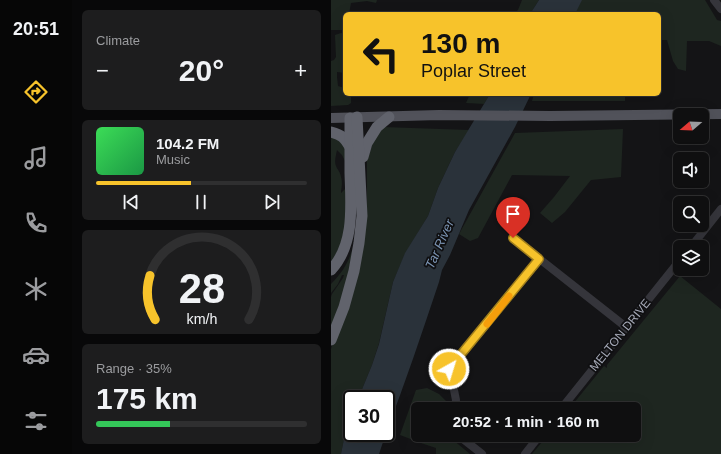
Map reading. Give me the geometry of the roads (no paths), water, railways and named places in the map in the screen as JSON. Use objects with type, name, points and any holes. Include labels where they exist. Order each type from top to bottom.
[{"type":"highway","points":[[360,166],[367,143],[377,127],[389,117]]},
{"type":"highway","points":[[331,270],[343,250],[350,227],[350,147],[353,118]]},
{"type":"highway","points":[[331,340],[345,307],[354,271],[362,216],[360,166],[353,118]]},
{"type":"highway","points":[[331,132],[340,134],[345,138],[350,147]]},
{"type":"main road","points":[[331,118],[721,114]]},
{"type":"street","points":[[714,0],[721,9]]},
{"type":"street","points":[[697,240],[721,209]]},
{"type":"street","points":[[513,238],[626,327]]},
{"type":"street","points":[[456,402],[454,390],[448,376],[449,369],[539,259]]},
{"type":"street","name":"MELTON DRIVE","points":[[567,402],[673,269]]},
{"type":"street","points":[[467,442],[482,454]]},
{"type":"street","points":[[525,454],[534,442]]},
{"type":"water","points":[[539,0],[582,0],[576,12],[531,12]]},
{"type":"water","name":"Tar River","points":[[489,96],[530,96],[515,127],[469,210],[442,270],[420,339],[395,409],[395,390],[362,390],[379,344],[393,282],[405,253],[428,216],[438,188],[455,152]]},
{"type":"water","points":[[343,442],[383,442],[379,454],[341,454]]}]
